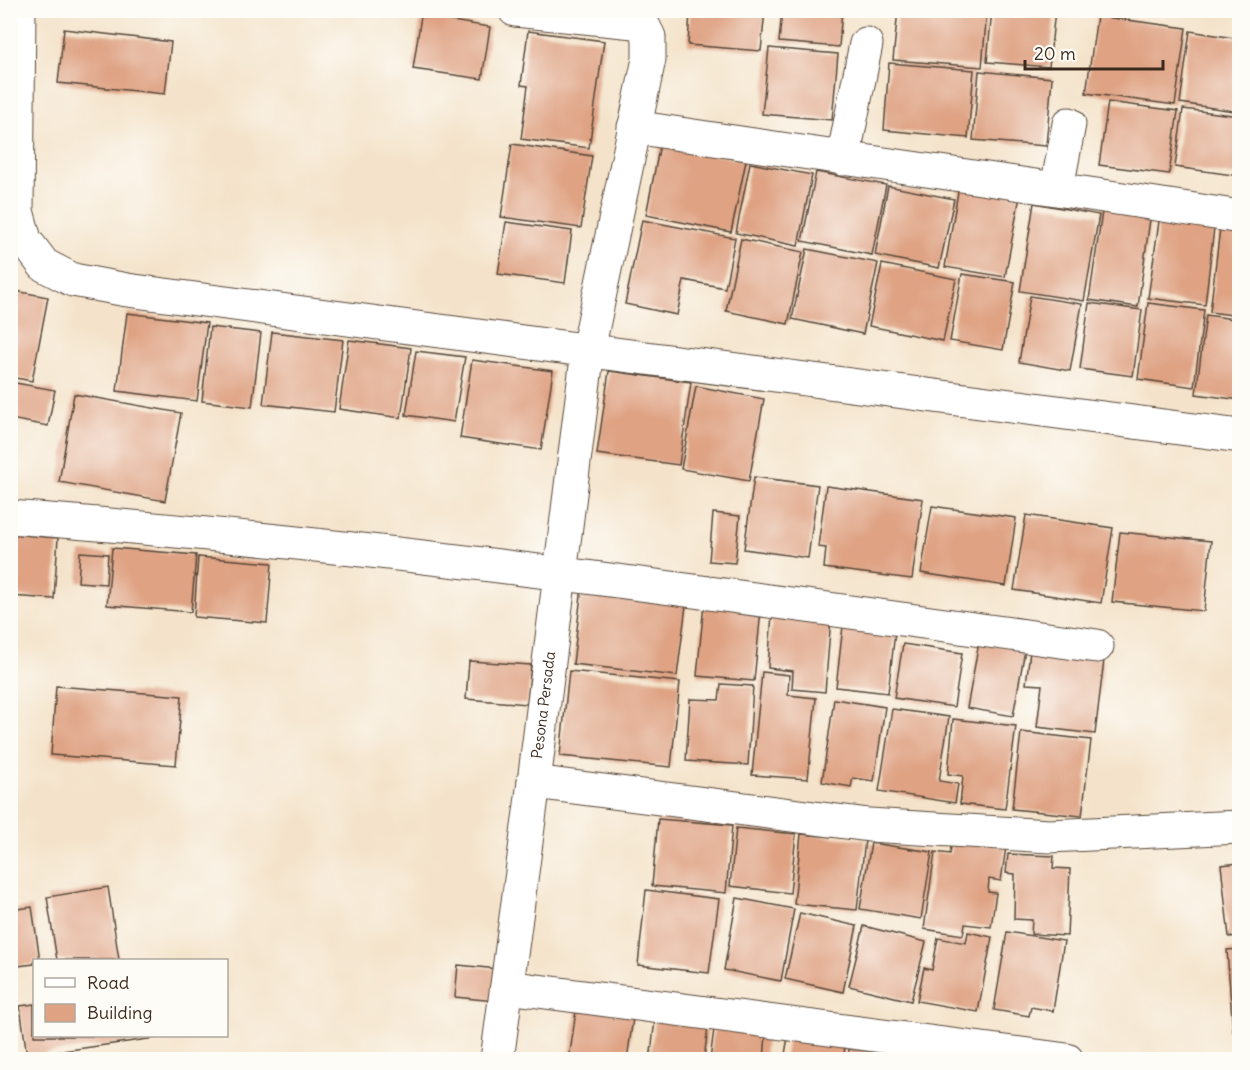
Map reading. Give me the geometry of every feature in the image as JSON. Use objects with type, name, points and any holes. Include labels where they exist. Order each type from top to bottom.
[{"type":"street","points":[[19,10],[17,211],[25,240],[44,265],[73,280],[127,290],[1239,436]]},
{"type":"street","name":"Pesona Persada","points":[[497,1059],[588,350],[649,59],[649,37],[643,25],[634,22],[515,10]]},
{"type":"street","points":[[843,159],[866,44]]},
{"type":"street","points":[[1058,188],[1069,123]]},
{"type":"street","points":[[634,127],[843,159],[1058,188],[1239,217]]},
{"type":"street","points":[[10,517],[107,524],[560,572],[1097,646]]},
{"type":"street","points":[[534,782],[869,825],[1049,836],[1239,827]]},
{"type":"street","points":[[507,987],[1067,1059]]},
{"type":"building","points":[[690,10],[765,10],[761,51],[688,45]]},
{"type":"building","points":[[782,10],[842,10],[839,47],[779,42]]},
{"type":"building","points":[[898,10],[987,10],[982,67],[893,60]]},
{"type":"building","points":[[992,10],[1055,10],[1049,67],[987,62]]},
{"type":"building","points":[[421,16],[490,27],[482,79],[413,69]]},
{"type":"building","points":[[1097,16],[1186,28],[1175,105],[1086,93]]},
{"type":"building","points":[[64,29],[171,42],[165,94],[58,83]]},
{"type":"building","points":[[528,31],[604,41],[589,148],[521,139],[528,86],[521,85]]},
{"type":"building","points":[[1190,31],[1240,39],[1240,112],[1180,103]]},
{"type":"building","points":[[769,48],[838,54],[832,120],[762,114]]},
{"type":"building","points":[[889,63],[974,70],[968,138],[884,130]]},
{"type":"building","points":[[979,71],[1052,78],[1046,146],[973,140]]},
{"type":"building","points":[[1108,102],[1178,111],[1169,174],[1099,165]]},
{"type":"building","points":[[1183,109],[1240,116],[1240,176],[1175,167]]},
{"type":"building","points":[[512,144],[592,156],[581,228],[501,217]]},
{"type":"building","points":[[660,144],[746,161],[731,232],[646,215]]},
{"type":"building","points":[[750,163],[812,175],[798,246],[736,233]]},
{"type":"building","points":[[816,172],[886,185],[872,255],[802,241]]},
{"type":"building","points":[[888,186],[954,199],[939,268],[875,255]]},
{"type":"building","points":[[959,186],[1020,196],[1005,277],[945,267]]},
{"type":"building","points":[[1034,203],[1099,215],[1084,301],[1020,291]]},
{"type":"building","points":[[1103,205],[1151,212],[1138,307],[1089,300]]},
{"type":"building","points":[[642,220],[735,238],[725,288],[684,280],[677,315],[625,304]]},
{"type":"building","points":[[1159,221],[1214,228],[1205,305],[1148,298]]},
{"type":"building","points":[[506,222],[572,231],[565,283],[498,274]]},
{"type":"building","points":[[1220,228],[1240,231],[1240,316],[1210,312]]},
{"type":"building","points":[[741,239],[803,252],[788,324],[726,311]]},
{"type":"building","points":[[807,249],[878,263],[863,334],[792,319]]},
{"type":"building","points":[[882,264],[956,279],[943,341],[869,326]]},
{"type":"building","points":[[962,274],[1015,282],[1003,350],[950,341]]},
{"type":"building","points":[[10,290],[48,297],[32,381],[10,377]]},
{"type":"building","points":[[1030,296],[1082,304],[1070,371],[1019,362]]},
{"type":"building","points":[[1089,303],[1142,310],[1133,376],[1080,369]]},
{"type":"building","points":[[1148,303],[1204,310],[1194,387],[1138,379]]},
{"type":"building","points":[[127,313],[207,323],[197,401],[117,391]]},
{"type":"building","points":[[1206,315],[1240,320],[1240,400],[1196,394]]},
{"type":"building","points":[[210,327],[261,333],[252,407],[202,401]]},
{"type":"building","points":[[272,332],[343,340],[334,412],[263,404]]},
{"type":"building","points":[[349,340],[411,348],[401,418],[339,409]]},
{"type":"building","points":[[416,351],[465,357],[454,422],[406,415]]},
{"type":"building","points":[[472,360],[553,371],[541,450],[460,438]]},
{"type":"building","points":[[609,371],[691,382],[679,465],[597,454]]},
{"type":"building","points":[[10,382],[55,390],[48,426],[10,419]]},
{"type":"building","points":[[696,386],[764,399],[749,481],[681,469]]},
{"type":"building","points":[[74,394],[181,413],[165,501],[59,482]]},
{"type":"building","points":[[754,477],[818,485],[808,558],[744,549]]},
{"type":"building","points":[[826,486],[923,499],[912,579],[824,568],[826,548],[818,547]]},
{"type":"building","points":[[932,506],[1016,518],[1006,586],[921,573]]},
{"type":"building","points":[[713,513],[740,516],[735,563],[709,561]]},
{"type":"building","points":[[1026,515],[1113,528],[1101,603],[1014,590]]},
{"type":"building","points":[[1120,532],[1211,541],[1204,611],[1112,602]]},
{"type":"building","points":[[10,534],[58,538],[54,599],[10,596]]},
{"type":"building","points":[[112,548],[196,555],[191,612],[107,605]]},
{"type":"building","points":[[80,552],[108,554],[106,584],[78,582]]},
{"type":"building","points":[[198,557],[272,563],[267,623],[194,617]]},
{"type":"building","points":[[582,586],[687,598],[677,676],[573,664]]},
{"type":"building","points":[[704,604],[761,610],[754,681],[697,676]]},
{"type":"building","points":[[772,614],[831,618],[825,692],[792,689],[793,671],[768,668]]},
{"type":"building","points":[[843,626],[895,632],[888,693],[836,687]]},
{"type":"building","points":[[979,642],[1025,650],[1013,716],[967,708]]},
{"type":"building","points":[[903,644],[962,653],[954,707],[894,698]]},
{"type":"building","points":[[1030,651],[1104,660],[1095,734],[1037,727],[1042,685],[1026,684]]},
{"type":"building","points":[[469,661],[531,665],[527,704],[466,699]]},
{"type":"building","points":[[569,671],[680,682],[671,767],[560,756]]},
{"type":"building","points":[[762,672],[789,675],[788,695],[816,698],[808,779],[752,775]]},
{"type":"building","points":[[721,684],[753,686],[748,765],[686,761],[690,699],[719,700]]},
{"type":"building","points":[[56,686],[182,696],[176,765],[51,755]]},
{"type":"building","points":[[834,699],[885,707],[874,781],[853,778],[851,787],[822,782]]},
{"type":"building","points":[[892,709],[949,717],[939,781],[958,784],[955,803],[879,791]]},
{"type":"building","points":[[953,719],[1016,726],[1005,809],[960,804],[963,776],[948,774]]},
{"type":"building","points":[[1021,732],[1091,740],[1082,816],[1012,809]]},
{"type":"building","points":[[658,819],[732,825],[726,893],[652,886]]},
{"type":"building","points":[[736,828],[796,834],[790,893],[730,886]]},
{"type":"building","points":[[801,834],[865,840],[857,910],[794,904]]},
{"type":"building","points":[[952,840],[1006,847],[1001,881],[989,879],[988,892],[996,893],[991,927],[965,924],[963,935],[924,929],[935,852],[950,854]]},
{"type":"building","points":[[871,843],[932,852],[921,919],[860,909]]},
{"type":"building","points":[[1008,854],[1054,856],[1053,868],[1070,869],[1067,936],[1031,934],[1032,920],[1014,919],[1015,874],[1006,873]]},
{"type":"building","points":[[1240,863],[1240,936],[1229,937],[1221,865]]},
{"type":"building","points":[[108,887],[119,959],[57,959],[47,897]]},
{"type":"building","points":[[646,890],[719,899],[709,973],[638,965]]},
{"type":"building","points":[[737,898],[794,909],[781,981],[724,970]]},
{"type":"building","points":[[32,907],[40,959],[33,959],[33,964],[10,967],[10,910]]},
{"type":"building","points":[[800,913],[857,926],[843,992],[785,979]]},
{"type":"building","points":[[864,926],[926,942],[911,1001],[849,986]]},
{"type":"building","points":[[968,932],[992,937],[978,1012],[917,1001],[924,968],[932,970],[938,938],[966,943]]},
{"type":"building","points":[[1007,932],[1064,941],[1053,1011],[1031,1007],[1029,1016],[994,1010]]},
{"type":"building","points":[[1240,949],[1240,1031],[1233,1032],[1227,950]]},
{"type":"building","points":[[458,965],[498,969],[495,1001],[455,997]]},
{"type":"building","points":[[33,1004],[33,1037],[155,1038],[27,1056],[20,1006]]},
{"type":"building","points":[[577,1004],[634,1011],[627,1060],[569,1060]]},
{"type":"building","points":[[655,1020],[708,1026],[704,1060],[650,1060]]},
{"type":"building","points":[[714,1029],[766,1035],[764,1060],[710,1060]]},
{"type":"building","points":[[789,1031],[846,1041],[843,1060],[784,1060]]},
{"type":"building","points":[[849,1049],[904,1055],[904,1060],[848,1060]]}]
